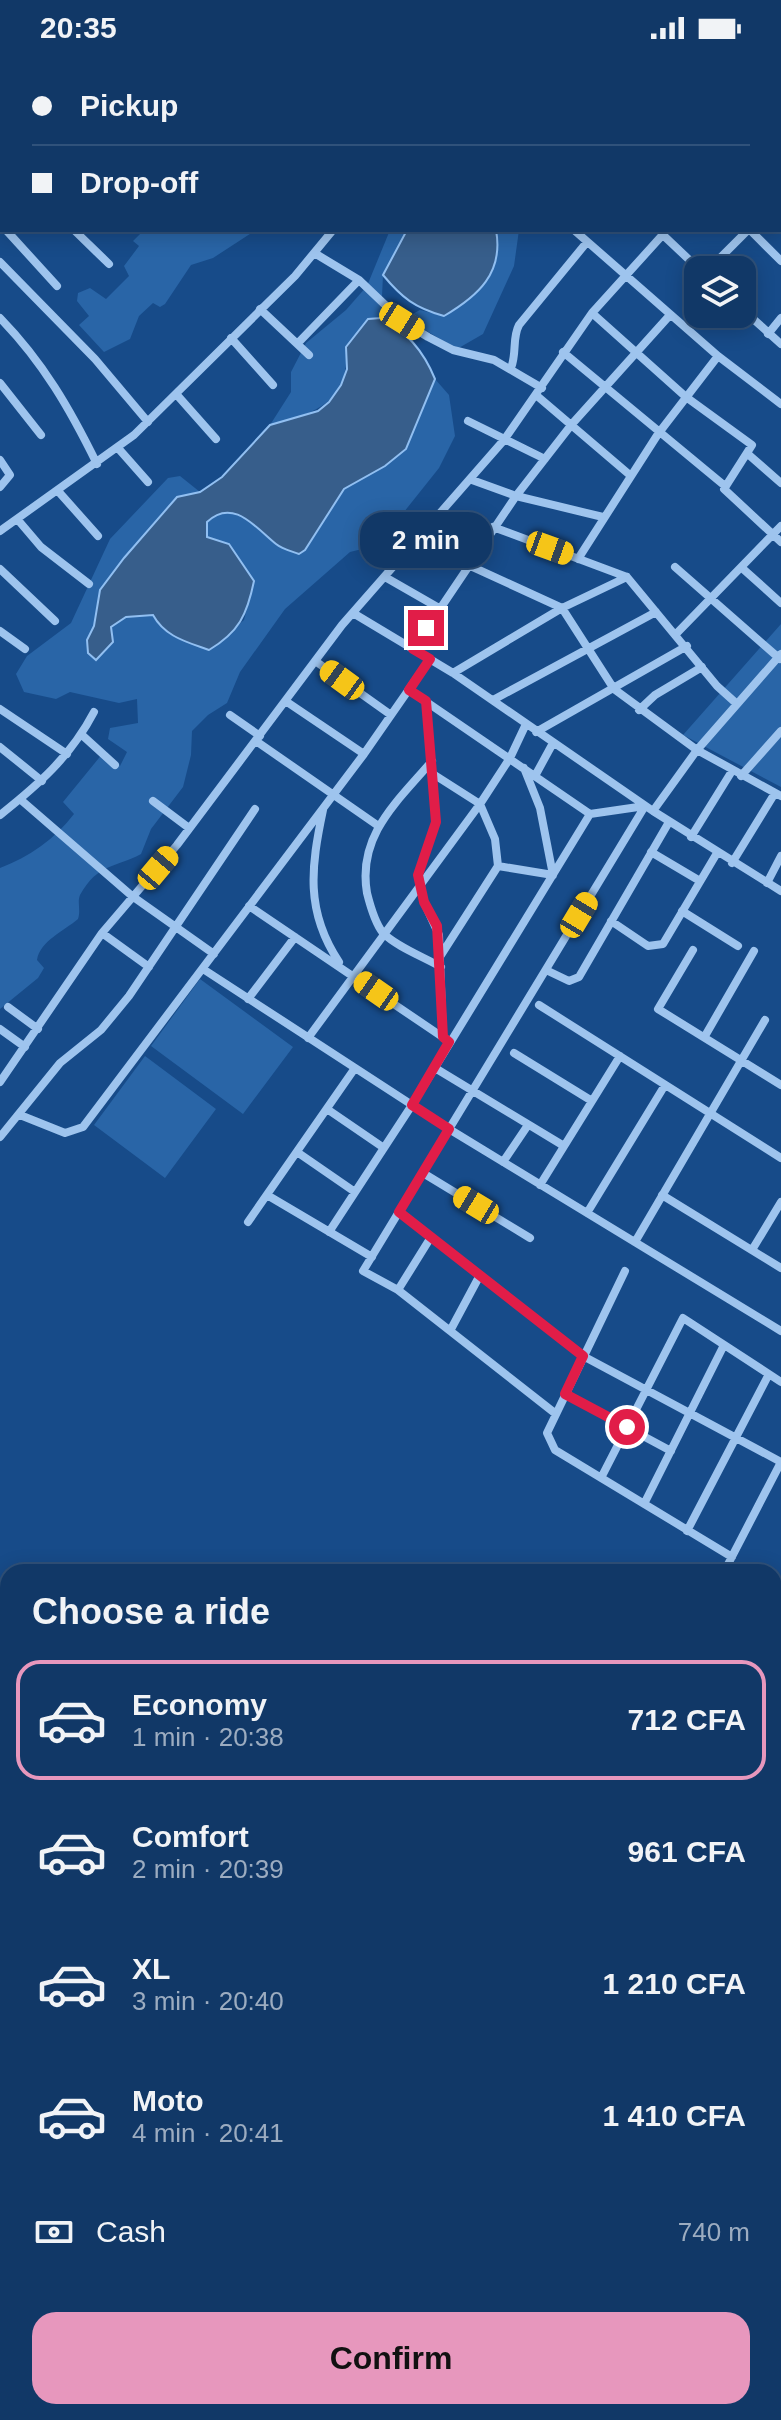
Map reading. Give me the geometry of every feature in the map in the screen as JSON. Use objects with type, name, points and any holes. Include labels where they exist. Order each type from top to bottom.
[{"type":"street","points":[[8,232],[57,286]]},
{"type":"street","points":[[76,232],[109,264]]},
{"type":"street","points":[[0,531],[97,464],[148,422],[316,254],[332,232]]},
{"type":"street","points":[[576,232],[718,356],[781,404]]},
{"type":"street","points":[[0,1082],[102,933],[189,828],[318,663],[353,613],[504,440],[592,313],[665,232]]},
{"type":"street","points":[[667,232],[688,256]]},
{"type":"street","points":[[722,256],[747,232]]},
{"type":"street","points":[[751,232],[781,261]]},
{"type":"street","points":[[511,368],[517,352],[515,338],[519,325],[587,242]]},
{"type":"street","points":[[316,254],[359,280],[402,321],[428,337],[453,350],[511,368],[631,476]]},
{"type":"street","points":[[0,262],[95,359],[148,422]]},
{"type":"street","points":[[298,343],[359,280]]},
{"type":"street","points":[[260,309],[309,355]]},
{"type":"street","points":[[592,313],[686,397],[752,445],[749,455],[725,486],[725,492],[781,542]]},
{"type":"street","points":[[413,649],[516,496],[572,424],[670,315]]},
{"type":"street","points":[[0,318],[54,382],[97,464]]},
{"type":"street","points":[[768,334],[781,318]]},
{"type":"street","points":[[756,322],[781,344]]},
{"type":"street","points":[[231,338],[273,385]]},
{"type":"street","points":[[563,352],[658,434],[725,486]]},
{"type":"street","points":[[578,559],[658,434],[718,356]]},
{"type":"street","points":[[0,383],[41,435]]},
{"type":"street","points":[[177,395],[216,439]]},
{"type":"street","points":[[468,421],[545,459]]},
{"type":"street","points":[[118,448],[148,482]]},
{"type":"street","points":[[749,455],[781,483]]},
{"type":"street","points":[[0,460],[10,476],[0,487]]},
{"type":"street","points":[[472,480],[516,496],[603,517]]},
{"type":"street","points":[[58,491],[98,536]]},
{"type":"street","points":[[18,520],[41,547],[89,584]]},
{"type":"street","points":[[676,634],[781,526]]},
{"type":"street","points":[[493,527],[627,577],[737,704]]},
{"type":"street","points":[[418,542],[562,608],[614,689],[697,750],[778,794],[732,863]]},
{"type":"street","points":[[556,1414],[398,1290],[363,1271],[546,970],[649,809],[780,657],[675,567]]},
{"type":"street","points":[[742,568],[781,603]]},
{"type":"street","points":[[0,569],[55,621]]},
{"type":"street","points":[[385,577],[439,608]]},
{"type":"street","points":[[453,673],[562,608],[627,577]]},
{"type":"street","points":[[493,700],[589,651],[656,612]]},
{"type":"street","points":[[353,613],[453,673],[691,837],[781,891]]},
{"type":"street","points":[[0,631],[25,649]]},
{"type":"street","points":[[536,732],[687,646]]},
{"type":"street","points":[[20,1115],[65,1133],[83,1127],[364,754],[430,659]]},
{"type":"street","points":[[318,663],[391,715]]},
{"type":"street","points":[[639,710],[655,695],[702,667]]},
{"type":"street","points":[[409,690],[590,814],[649,809]]},
{"type":"street","points":[[426,701],[436,822],[421,857],[420,885],[424,902],[437,926],[446,1040]]},
{"type":"street","points":[[287,702],[364,754]]},
{"type":"street","points":[[0,709],[67,754]]},
{"type":"street","points":[[0,815],[42,781],[67,754],[94,712]]},
{"type":"street","points":[[230,715],[332,796],[377,825]]},
{"type":"street","points":[[308,1038],[480,804],[510,758],[526,724]]},
{"type":"street","points":[[691,837],[737,773],[781,731]]},
{"type":"street","points":[[82,735],[115,765]]},
{"type":"street","points":[[535,776],[553,743]]},
{"type":"street","points":[[0,747],[42,781]]},
{"type":"street","points":[[432,760],[377,825],[369,843],[365,879],[369,899],[384,934],[441,967]]},
{"type":"street","points":[[524,768],[540,808],[553,875]]},
{"type":"street","points":[[433,774],[480,804],[495,839],[498,866],[441,955]]},
{"type":"street","points":[[21,800],[132,896],[214,954]]},
{"type":"street","points":[[153,801],[189,828]]},
{"type":"street","points":[[324,806],[312,871],[313,896],[332,952],[342,968]]},
{"type":"street","points":[[0,1137],[60,1063],[110,1020],[255,809]]},
{"type":"street","points":[[329,1232],[412,1105],[435,1068],[446,1040],[590,814]]},
{"type":"street","points":[[546,970],[575,980],[669,822]]},
{"type":"street","points":[[651,852],[700,881]]},
{"type":"street","points":[[611,921],[648,946],[656,947],[666,940],[717,853]]},
{"type":"street","points":[[767,883],[781,856]]},
{"type":"street","points":[[498,866],[553,875]]},
{"type":"street","points":[[249,906],[446,1040]]},
{"type":"street","points":[[682,911],[738,946]]},
{"type":"street","points":[[102,933],[149,967]]},
{"type":"street","points":[[248,999],[295,937]]},
{"type":"street","points":[[693,950],[658,1009],[781,1085]]},
{"type":"street","points":[[705,1036],[754,951]]},
{"type":"street","points":[[203,969],[449,1129],[781,1331]]},
{"type":"street","points":[[539,1005],[781,1158]]},
{"type":"street","points":[[8,1007],[38,1029]]},
{"type":"street","points":[[635,1242],[765,1020]]},
{"type":"street","points":[[0,1029],[25,1047]]},
{"type":"street","points":[[514,1053],[592,1101]]},
{"type":"street","points":[[540,1185],[620,1056]]},
{"type":"street","points":[[248,1222],[355,1068]]},
{"type":"street","points":[[435,1068],[564,1146]]},
{"type":"street","points":[[587,1213],[665,1085]]},
{"type":"street","points":[[327,1109],[384,1148]]},
{"type":"street","points":[[503,1162],[528,1125]]},
{"type":"street","points":[[297,1152],[355,1192]]},
{"type":"street","points":[[423,1173],[530,1238]]},
{"type":"street","points":[[267,1195],[372,1257]]},
{"type":"street","points":[[662,1195],[781,1268]]},
{"type":"street","points":[[752,1250],[781,1202]]},
{"type":"street","points":[[399,1212],[583,1356],[781,1462],[728,1564]]},
{"type":"street","points":[[771,1219],[781,1226]]},
{"type":"street","points":[[398,1290],[431,1237]]},
{"type":"street","points":[[625,1271],[547,1433],[555,1450],[732,1557]]},
{"type":"street","points":[[450,1331],[480,1275]]},
{"type":"street","points":[[601,1478],[683,1318],[781,1382]]},
{"type":"street","points":[[644,1504],[724,1345]]},
{"type":"street","points":[[687,1531],[769,1374]]},
{"type":"street","points":[[565,1394],[671,1451]]},
{"type":"shaded area","points":[[142,232],[253,232],[213,258],[191,265],[165,304],[160,307],[153,303],[139,316],[130,339],[104,352],[79,325],[89,316],[77,301],[78,293],[90,288],[106,299],[129,276],[124,266],[139,246],[133,241]]},
{"type":"shaded area","points":[[389,232],[406,232],[383,275],[381,318],[368,319],[346,347],[346,366],[336,393],[315,410],[270,425],[291,392],[291,372],[306,343],[346,310],[367,286]]},
{"type":"shaded area","points":[[406,232],[496,232],[496,259],[486,282],[468,300],[444,316],[417,306],[383,275]]},
{"type":"shaded area","points":[[496,232],[519,232],[514,266],[483,334],[457,349],[405,318],[420,310],[444,316],[467,299],[492,271]]},
{"type":"shaded area","points":[[381,318],[414,343],[435,379],[406,449],[385,466],[344,489],[305,550],[299,554],[278,546],[252,523],[235,514],[217,515],[207,522],[207,537],[229,544],[254,581],[240,622],[209,650],[170,634],[153,615],[126,617],[111,627],[113,642],[96,660],[88,653],[87,640],[94,626],[100,590],[124,558],[177,497],[200,492],[222,477],[270,425],[318,411],[329,402],[347,369],[346,347],[368,319]]},
{"type":"shaded area","points":[[435,379],[449,395],[455,436],[439,468],[392,527],[366,548],[350,552],[285,609],[240,672],[227,703],[208,715],[192,731],[191,755],[183,787],[151,829],[141,854],[93,877],[80,895],[78,919],[39,953],[37,960],[44,968],[38,978],[0,1009],[0,868],[41,846],[67,823],[74,814],[63,802],[103,753],[120,766],[127,752],[108,739],[110,728],[138,723],[137,699],[119,703],[70,692],[56,699],[24,692],[16,674],[27,656],[71,623],[110,539],[168,478],[180,476],[200,492],[177,497],[100,590],[94,626],[87,640],[96,660],[113,642],[111,627],[126,617],[153,615],[174,637],[209,650],[244,620],[254,581],[229,544],[207,537],[207,523],[226,513],[235,514],[252,523],[275,544],[298,554],[305,551],[344,489],[385,466],[406,449]]},
{"type":"shaded area","points":[[781,624],[781,787],[683,735]]},
{"type":"shaded area","points":[[200,979],[293,1047],[243,1114],[151,1046]]},
{"type":"shaded area","points":[[145,1056],[216,1109],[165,1178],[94,1125]]},
{"type":"route","points":[[426,628],[413,649],[430,659],[409,690],[426,701],[436,822],[421,857],[418,875],[424,902],[437,926],[441,955],[443,1037],[449,1042],[412,1105],[449,1129],[399,1212],[583,1356],[565,1394],[627,1427]]}]
